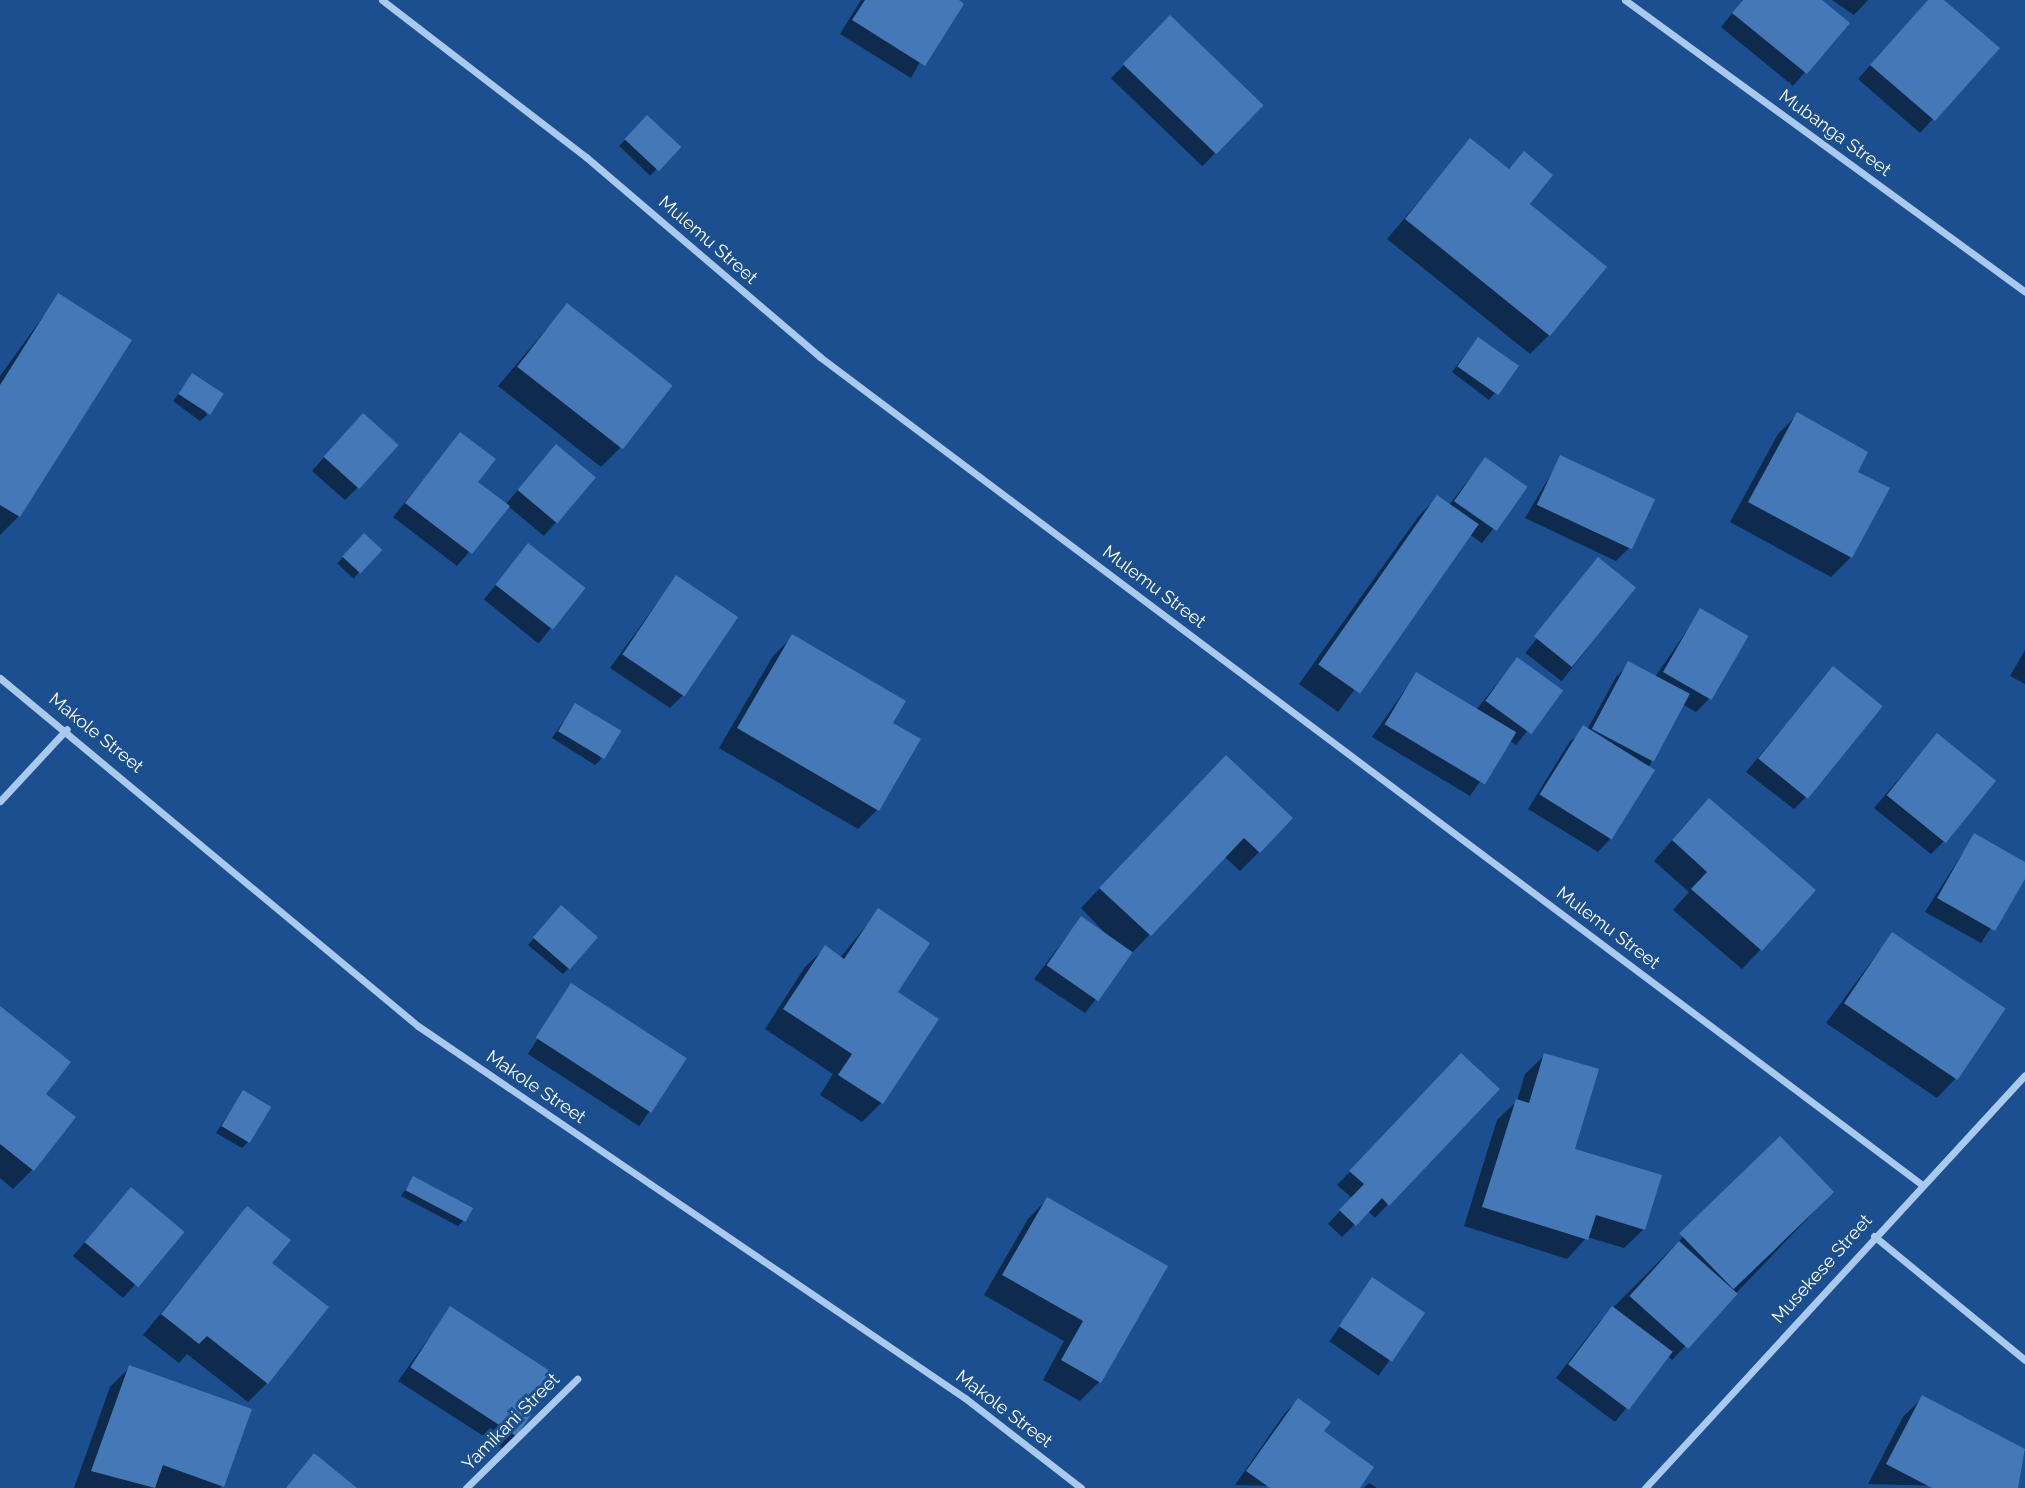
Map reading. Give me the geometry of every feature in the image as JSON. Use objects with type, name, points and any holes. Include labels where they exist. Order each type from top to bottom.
[{"type":"street","name":"Mulemu Street","points":[[382,0],[586,157],[820,357],[1921,1184]]},
{"type":"street","name":"Mubanga Street","points":[[1625,0],[2025,292]]},
{"type":"street","name":"Makole Street","points":[[0,678],[67,729],[418,1026],[965,1398],[1081,1488]]},
{"type":"street","points":[[0,801],[67,729]]},
{"type":"street","name":"Musekese Street","points":[[1645,1488],[1921,1184],[2025,1075]]},
{"type":"street","points":[[1874,1236],[2025,1360]]},
{"type":"street","name":"Yamikani Street","points":[[466,1488],[577,1379]]},
{"type":"building","points":[[865,0],[959,0],[964,4],[925,66],[852,20]]},
{"type":"building","points":[[1743,0],[1822,0],[1850,23],[1807,74],[1732,13]]},
{"type":"building","points":[[1928,0],[1944,0],[2000,48],[1935,121],[1870,65]]},
{"type":"building","points":[[1170,15],[1264,105],[1216,154],[1123,64]]},
{"type":"building","points":[[647,115],[681,147],[659,171],[624,139]]},
{"type":"building","points":[[1470,138],[1509,169],[1524,151],[1553,175],[1530,204],[1607,267],[1550,336],[1405,219]]},
{"type":"building","points":[[58,293],[132,340],[20,517],[0,505],[0,385]]},
{"type":"building","points":[[567,303],[673,385],[623,449],[517,367]]},
{"type":"building","points":[[1478,337],[1519,366],[1498,395],[1457,366]]},
{"type":"building","points":[[192,373],[224,394],[210,415],[178,394]]},
{"type":"building","points":[[1797,412],[1868,452],[1858,472],[1890,488],[1852,558],[1748,502]]},
{"type":"building","points":[[363,413],[399,445],[359,489],[324,457]]},
{"type":"building","points":[[460,432],[496,459],[478,482],[510,506],[472,554],[405,503]]},
{"type":"building","points":[[556,444],[596,477],[557,523],[517,490]]},
{"type":"building","points":[[1560,455],[1655,499],[1632,549],[1537,505]]},
{"type":"building","points":[[1485,457],[1528,487],[1497,531],[1454,501]]},
{"type":"building","points":[[1437,495],[1479,524],[1360,694],[1318,665]]},
{"type":"building","points":[[364,533],[382,550],[360,573],[342,556]]},
{"type":"building","points":[[528,543],[586,588],[553,630],[495,585]]},
{"type":"building","points":[[1598,557],[1636,588],[1572,667],[1534,636]]},
{"type":"building","points":[[676,575],[738,617],[684,697],[622,655]]},
{"type":"building","points":[[1700,608],[1748,636],[1711,700],[1663,672]]},
{"type":"building","points":[[792,634],[906,701],[893,723],[921,739],[879,811],[737,728]]},
{"type":"building","points":[[1517,657],[1563,691],[1531,734],[1485,701]]},
{"type":"building","points":[[1628,661],[1690,694],[1654,762],[1592,729]]},
{"type":"building","points":[[1833,666],[1883,706],[1808,799],[1758,758]]},
{"type":"building","points":[[1416,672],[1516,732],[1485,785],[1385,724]]},
{"type":"building","points":[[575,703],[621,731],[604,759],[558,731]]},
{"type":"building","points":[[1583,725],[1655,770],[1612,840],[1540,795]]},
{"type":"building","points":[[1937,733],[1996,781],[1946,843],[1887,795]]},
{"type":"building","points":[[1226,755],[1293,818],[1260,853],[1244,838],[1151,936],[1099,888]]},
{"type":"building","points":[[1709,798],[1816,890],[1762,951],[1691,889],[1707,872],[1672,840]]},
{"type":"building","points":[[1974,833],[2025,862],[2025,879],[1995,931],[1937,898]]},
{"type":"building","points":[[561,905],[598,937],[570,970],[533,937]]},
{"type":"building","points":[[878,908],[930,943],[898,992],[939,1019],[883,1104],[838,1075],[852,1054],[783,1009],[825,945],[844,959]]},
{"type":"building","points":[[1081,916],[1133,952],[1098,1001],[1047,965]]},
{"type":"building","points":[[1892,932],[2006,1009],[1957,1080],[1844,1003]]},
{"type":"building","points":[[571,983],[687,1058],[651,1113],[536,1038]]},
{"type":"building","points":[[0,1006],[71,1062],[46,1094],[76,1117],[34,1171],[0,1144]]},
{"type":"building","points":[[1461,1053],[1500,1089],[1389,1206],[1382,1198],[1356,1226],[1339,1210],[1364,1184],[1349,1171]]},
{"type":"building","points":[[1544,1053],[1599,1069],[1575,1149],[1662,1175],[1645,1230],[1596,1215],[1588,1240],[1482,1207],[1516,1099],[1529,1103]]},
{"type":"building","points":[[243,1090],[271,1107],[250,1143],[221,1126]]},
{"type":"building","points":[[1780,1136],[1834,1192],[1733,1289],[1679,1233]]},
{"type":"building","points":[[413,1176],[473,1208],[466,1222],[405,1190]]},
{"type":"building","points":[[131,1187],[185,1232],[138,1287],[85,1242]]},
{"type":"building","points":[[1047,1197],[1168,1266],[1101,1383],[1061,1360],[1083,1321],[1002,1275]]},
{"type":"building","points":[[247,1206],[291,1240],[272,1263],[329,1307],[268,1384],[207,1336],[199,1344],[161,1314]]},
{"type":"building","points":[[1679,1241],[1738,1294],[1688,1349],[1629,1296]]},
{"type":"building","points":[[1372,1277],[1425,1313],[1392,1362],[1339,1326]]},
{"type":"building","points":[[450,1306],[557,1375],[517,1436],[410,1367]]},
{"type":"building","points":[[1612,1306],[1673,1352],[1629,1410],[1568,1364]]},
{"type":"building","points":[[129,1365],[252,1409],[224,1487],[163,1465],[155,1488],[91,1471]]},
{"type":"building","points":[[1922,1395],[2025,1449],[2018,1488],[1932,1488],[1886,1464]]},
{"type":"building","points":[[1298,1398],[1331,1422],[1324,1431],[1374,1467],[1360,1488],[1270,1488],[1246,1471]]},
{"type":"building","points":[[314,1453],[357,1488],[286,1488]]}]
